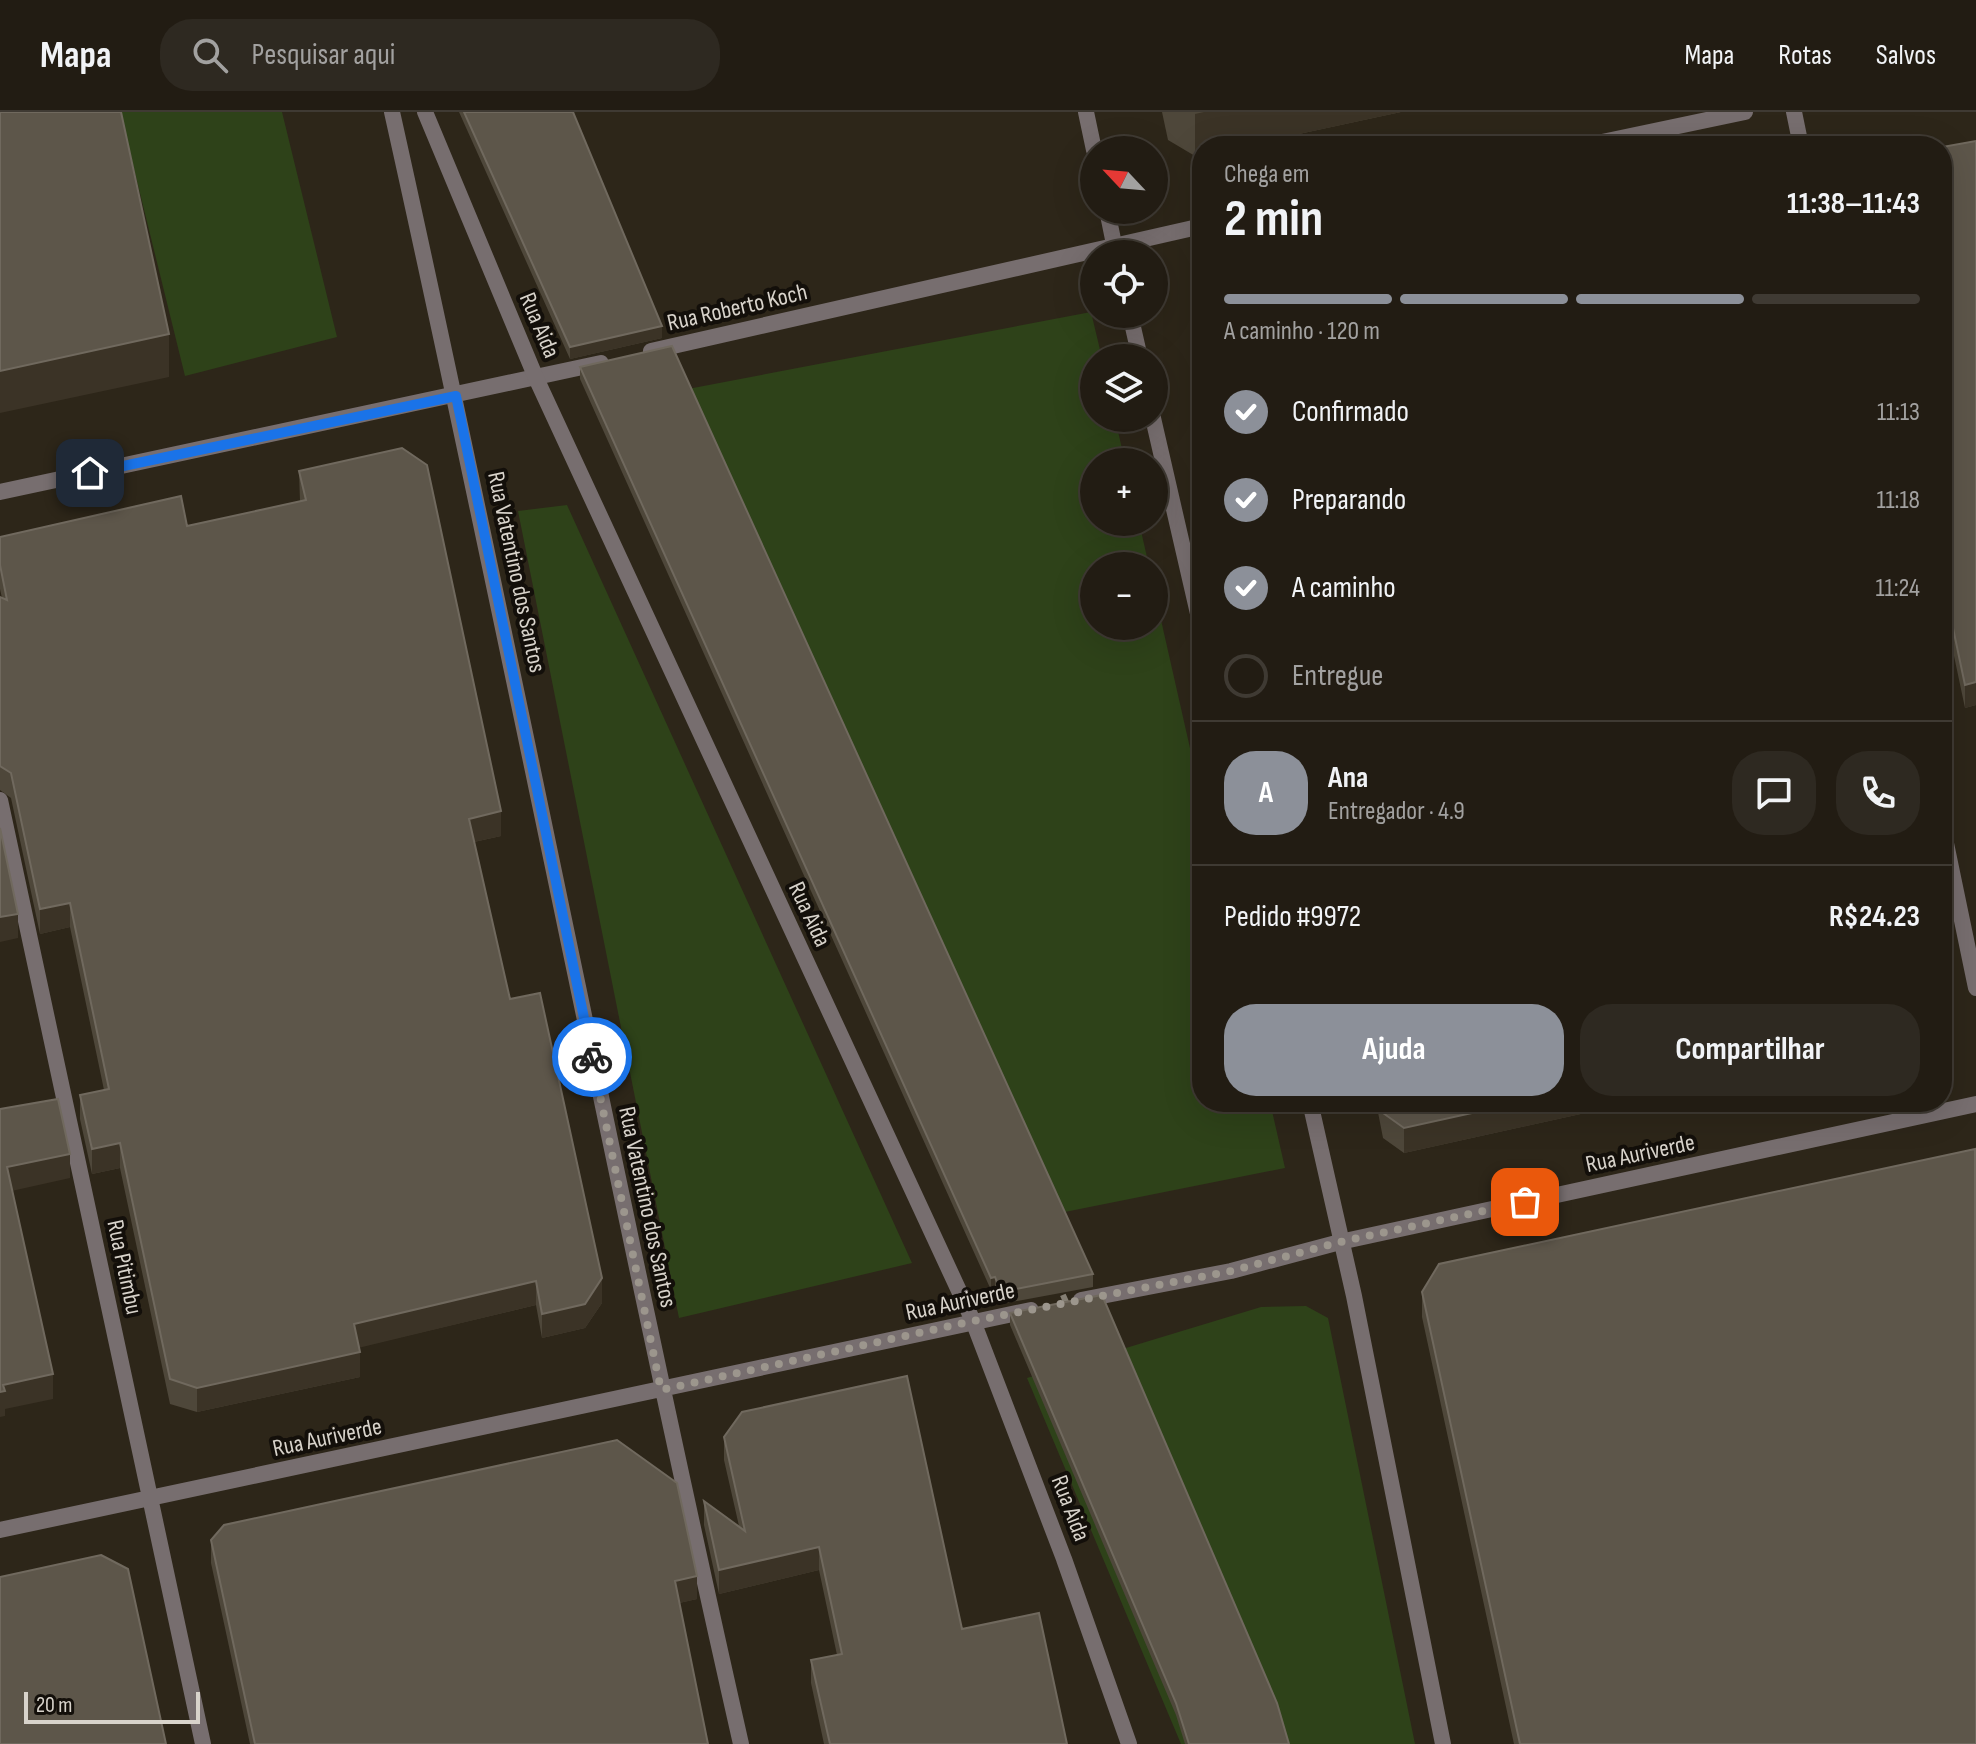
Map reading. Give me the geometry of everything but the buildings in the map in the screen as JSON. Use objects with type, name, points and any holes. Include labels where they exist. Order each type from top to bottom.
[{"type":"street","name":"Rua Vatentino dos Santos","points":[[392,112],[456,396],[661,1390],[741,1744]]},
{"type":"street","name":"Rua Aida","points":[[425,112],[536,378],[973,1321],[1064,1559],[1129,1744]]},
{"type":"street","points":[[1086,112],[1091,136]]},
{"type":"street","points":[[1631,136],[1745,112]]},
{"type":"street","points":[[1794,112],[1799,136]]},
{"type":"street","name":"Rua Roberto Koch","points":[[1149,240],[1192,229]]},
{"type":"street","name":"Rua Roberto Koch","points":[[0,492],[456,396],[1080,257]]},
{"type":"street","points":[[1156,432],[1192,588]]},
{"type":"street","name":"Rua Pitimbu","points":[[0,800],[203,1744]]},
{"type":"street","points":[[1952,872],[1976,988]]},
{"type":"street","name":"Rua Auriverde","points":[[1952,1109],[1976,1104]]},
{"type":"street","points":[[1312,1112],[1443,1744]]},
{"type":"street","name":"Rua Auriverde","points":[[0,1530],[973,1321],[1231,1271],[1340,1242],[1939,1112]]},
{"type":"green space","points":[[120,112],[282,112],[337,337],[185,376]]},
{"type":"green space","points":[[1080,314],[1080,328],[1095,328],[1099,344],[1080,344],[1080,432],[1118,432],[1122,448],[1080,448],[1080,536],[1142,536],[1146,552],[1080,552],[1080,640],[1166,640],[1192,757],[1192,1112],[1272,1112],[1285,1168],[990,1227],[630,400]]},
{"type":"green space","points":[[567,505],[912,1263],[679,1318],[518,511]]},
{"type":"green space","points":[[1306,1306],[1328,1318],[1415,1744],[1181,1744],[1027,1378],[1261,1307]]},
{"type":"railway","points":[[1053,1273],[1076,1324]]},
{"type":"way so far","points":[[592,1057],[661,1390],[973,1321],[1231,1271],[1340,1242],[1525,1202]]},
{"type":"route","points":[[90,473],[456,396],[592,1057]]}]
